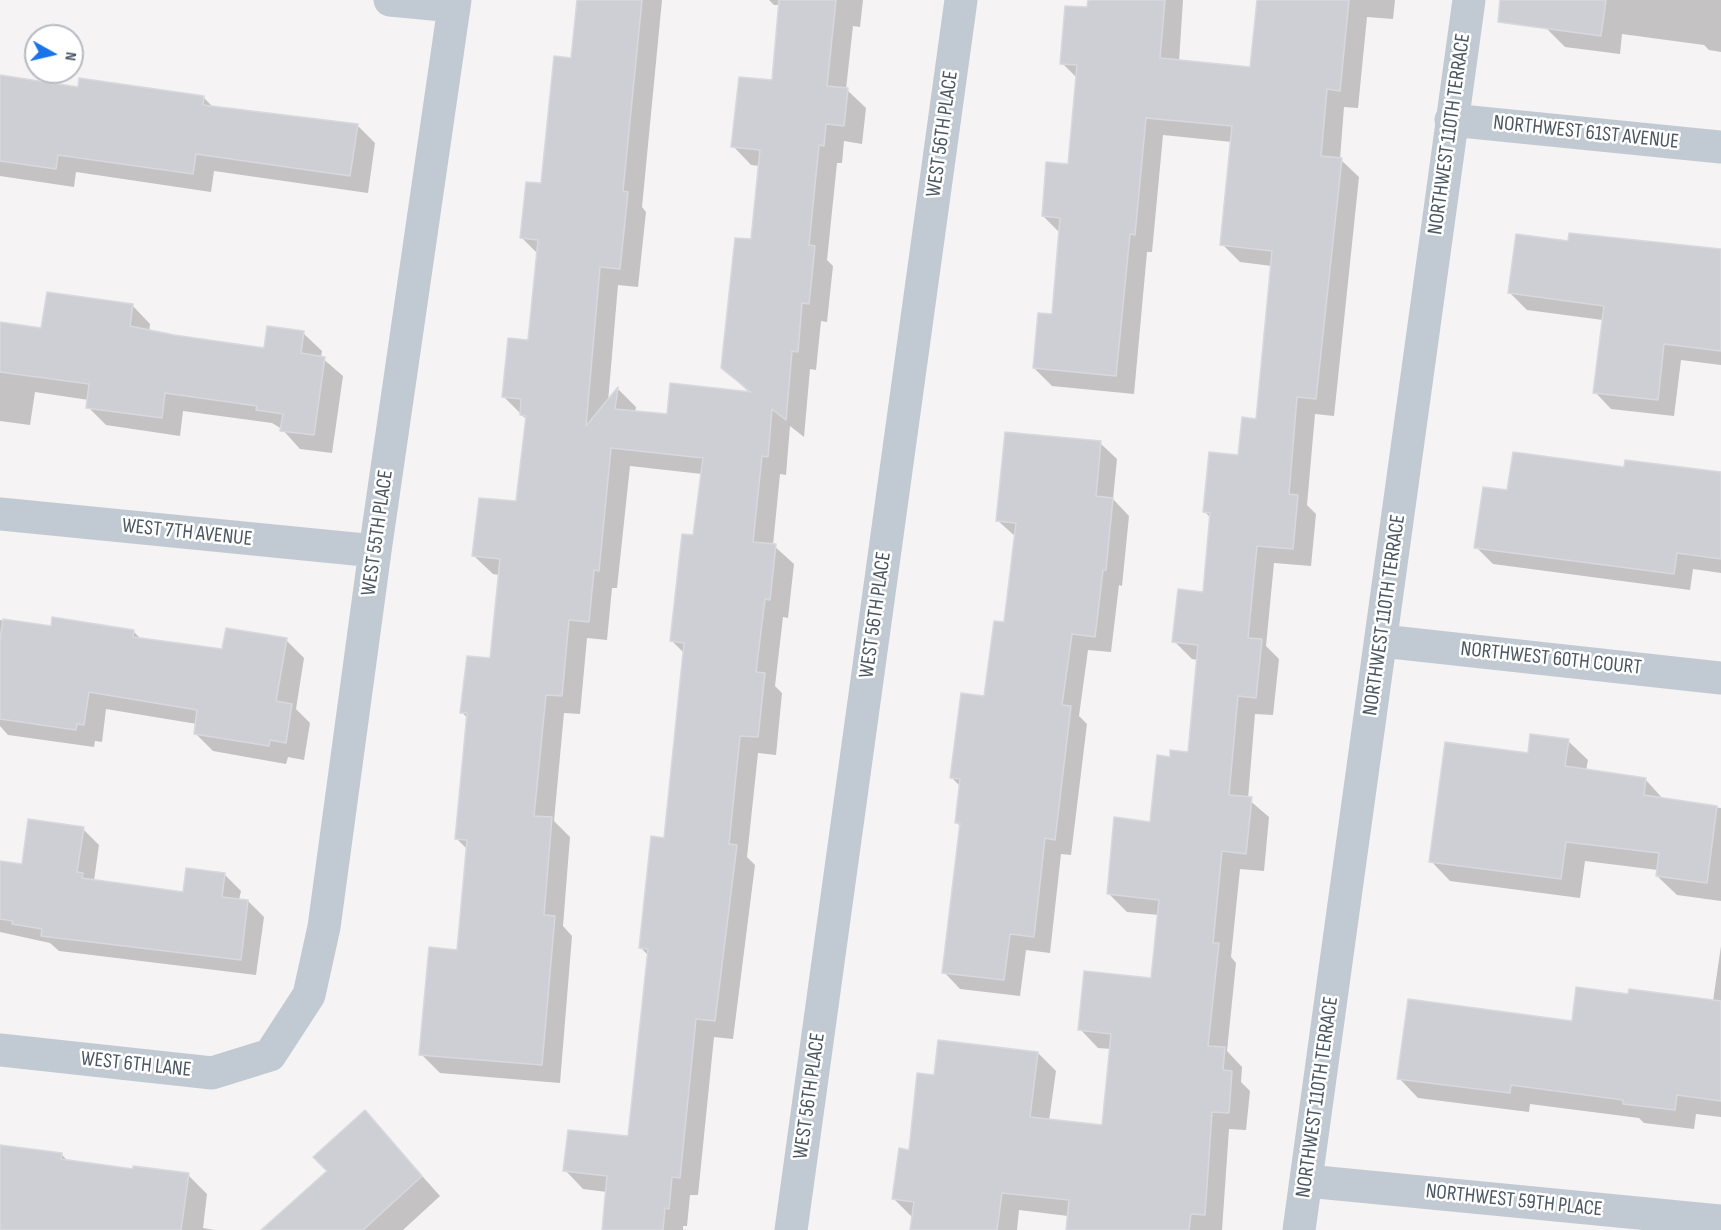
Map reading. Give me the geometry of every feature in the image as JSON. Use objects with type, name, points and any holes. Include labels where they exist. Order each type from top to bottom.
[{"type":"street","points":[[390,0],[454,3]]},
{"type":"street","name":"WEST 56TH PLACE","points":[[791,1230],[961,0]]},
{"type":"street","name":"NORTHWEST 110TH TERRACE","points":[[1299,1230],[1469,0]]},
{"type":"street","name":"WEST 55TH PLACE","points":[[270,1055],[309,995],[324,927],[375,551],[454,3]]},
{"type":"street","name":"NORTHWEST 61ST AVENUE","points":[[1451,120],[1721,147]]},
{"type":"street","name":"WEST 7TH AVENUE","points":[[0,514],[375,551]]},
{"type":"street","name":"NORTHWEST 60TH COURT","points":[[1382,641],[1721,678]]},
{"type":"street","name":"WEST 6TH LANE","points":[[0,1050],[212,1072],[270,1055]]},
{"type":"street","name":"NORTHWEST 59TH PLACE","points":[[1306,1181],[1721,1221]]},
{"type":"building","points":[[577,0],[642,0],[623,191],[628,192],[620,269],[600,267],[586,426],[618,387],[615,409],[667,414],[670,383],[751,392],[721,368],[735,238],[751,239],[760,150],[731,147],[739,77],[772,80],[779,0],[836,0],[827,86],[848,88],[844,126],[826,124],[824,146],[819,145],[809,245],[815,246],[809,304],[802,303],[798,352],[792,351],[786,420],[772,409],[768,457],[762,456],[753,542],[776,544],[770,600],[765,599],[756,672],[765,673],[758,737],[740,736],[729,844],[737,845],[715,1021],[696,1019],[680,1178],[672,1177],[669,1209],[665,1208],[663,1230],[602,1230],[607,1176],[563,1171],[568,1130],[628,1136],[648,949],[639,948],[651,836],[664,838],[684,643],[670,641],[682,534],[693,535],[703,458],[611,448],[599,571],[594,570],[589,622],[569,620],[562,696],[546,695],[534,816],[552,817],[544,915],[555,916],[542,1065],[419,1055],[429,947],[457,950],[467,840],[455,839],[467,713],[460,713],[467,656],[490,658],[500,559],[472,556],[479,498],[516,501],[526,416],[520,415],[521,399],[502,397],[508,338],[528,340],[538,240],[520,238],[526,182],[541,183],[554,56],[571,58]]},
{"type":"building","points":[[1088,0],[1165,0],[1160,58],[1250,67],[1257,0],[1349,0],[1340,91],[1327,89],[1321,156],[1342,158],[1316,399],[1297,397],[1289,494],[1298,495],[1293,549],[1257,546],[1248,638],[1262,639],[1256,698],[1238,696],[1229,795],[1252,797],[1246,854],[1222,851],[1213,943],[1219,943],[1208,1046],[1225,1047],[1223,1070],[1232,1071],[1229,1113],[1212,1112],[1205,1215],[1191,1214],[1189,1230],[1066,1230],[1069,1200],[1002,1193],[997,1230],[910,1230],[914,1202],[892,1199],[899,1148],[909,1150],[917,1073],[934,1075],[938,1040],[1038,1052],[1030,1117],[1102,1125],[1111,1034],[1078,1030],[1084,971],[1151,978],[1159,900],[1107,894],[1114,817],[1150,822],[1157,755],[1170,757],[1170,750],[1188,752],[1198,645],[1172,642],[1178,589],[1203,592],[1210,513],[1203,512],[1209,452],[1238,455],[1242,417],[1256,419],[1272,251],[1220,245],[1232,126],[1146,118],[1135,235],[1130,234],[1116,376],[1033,368],[1038,313],[1052,314],[1060,218],[1042,216],[1046,162],[1068,164],[1077,65],[1060,64],[1065,6],[1087,7]]},
{"type":"building","points":[[1500,0],[1606,0],[1601,36],[1498,22]]},
{"type":"building","points":[[0,75],[24,79],[24,84],[58,84],[78,87],[78,84],[84,84],[84,79],[204,96],[203,105],[358,124],[350,176],[196,154],[193,174],[58,155],[56,169],[0,161]]},
{"type":"building","points":[[1569,233],[1721,249],[1721,351],[1664,344],[1658,400],[1593,393],[1604,306],[1508,293],[1516,234],[1568,241]]},
{"type":"building","points":[[47,292],[133,304],[130,326],[174,335],[264,348],[267,326],[304,331],[301,353],[325,357],[314,435],[280,431],[283,414],[256,410],[257,406],[165,393],[162,418],[86,408],[89,384],[0,372],[0,322],[41,328]]},
{"type":"building","points":[[1005,432],[1101,441],[1096,496],[1113,498],[1106,570],[1103,570],[1095,637],[1072,634],[1062,705],[1071,706],[1055,840],[1045,838],[1034,937],[1010,934],[1004,980],[942,973],[960,823],[955,823],[960,779],[950,778],[961,693],[984,696],[994,621],[1004,622],[1016,523],[996,521]]},
{"type":"building","points":[[1513,452],[1624,467],[1625,460],[1721,472],[1721,559],[1677,553],[1674,574],[1474,548],[1483,487],[1507,490]]},
{"type":"building","points":[[52,617],[134,630],[133,637],[222,649],[226,628],[287,638],[276,701],[292,704],[286,743],[270,740],[269,746],[194,734],[197,710],[89,692],[84,725],[77,724],[76,730],[0,719],[0,640],[3,619],[51,626]]},
{"type":"building","points":[[1530,734],[1569,739],[1565,766],[1646,778],[1644,795],[1717,806],[1707,883],[1656,876],[1659,853],[1566,842],[1561,879],[1429,862],[1445,742],[1528,753]]},
{"type":"building","points":[[28,819],[84,827],[77,872],[83,873],[82,878],[183,892],[186,868],[225,873],[222,897],[248,900],[241,960],[41,936],[42,929],[12,924],[13,921],[0,919],[0,861],[22,864]]},
{"type":"building","points":[[1576,987],[1628,994],[1629,989],[1721,1001],[1721,1101],[1677,1095],[1675,1110],[1623,1104],[1623,1100],[1511,1085],[1510,1093],[1397,1079],[1408,999],[1572,1021]]},
{"type":"building","points":[[365,1110],[422,1176],[363,1230],[261,1230],[327,1171],[313,1157]]},
{"type":"building","points":[[0,1145],[62,1153],[61,1159],[133,1169],[133,1166],[189,1173],[181,1230],[0,1230]]}]
